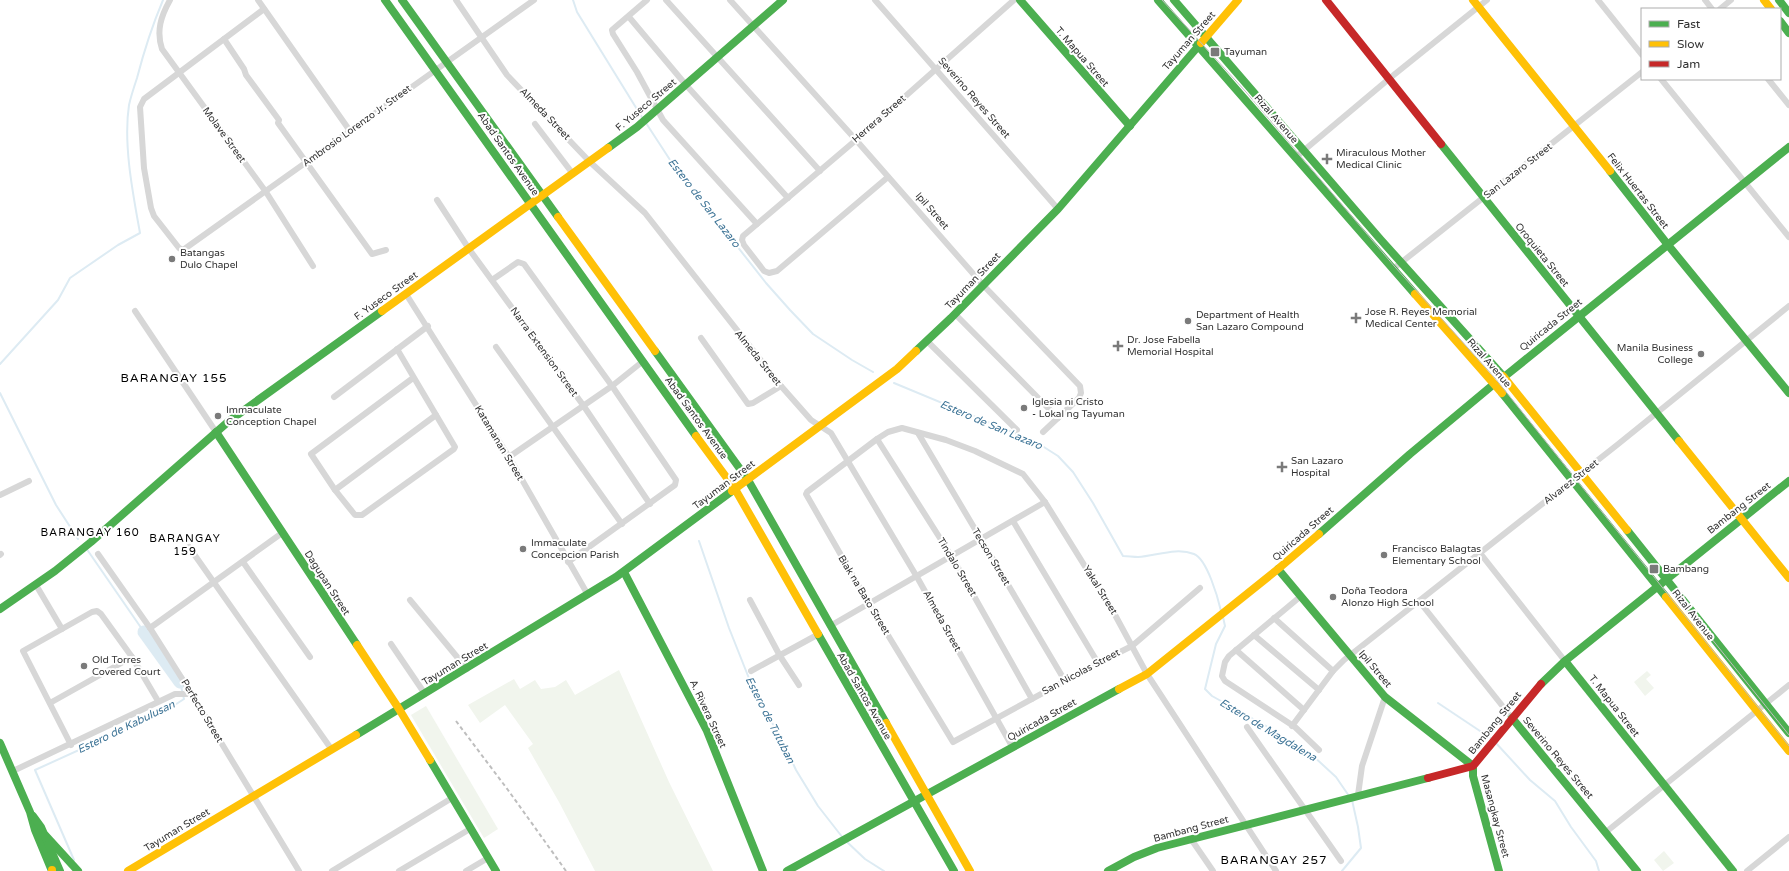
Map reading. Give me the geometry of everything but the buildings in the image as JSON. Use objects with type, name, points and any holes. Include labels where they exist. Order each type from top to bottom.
[{"type":"street","name":"Molave Street","points":[[170,0],[162,18],[158,38],[162,49],[266,192],[313,266]]},
{"type":"street","points":[[258,0],[350,131]]},
{"type":"street","name":"Abad Santos Avenue","points":[[385,0],[642,362],[735,489],[913,802],[954,871]]},
{"type":"street","name":"Abad Santos Avenue","points":[[402,0],[748,480],[970,871]]},
{"type":"street","name":"Almeda Street","points":[[456,0],[507,75],[590,162],[645,213],[781,386],[811,420],[831,433],[917,577],[1013,748]]},
{"type":"street","name":"Ambrosio Lorenzo Jr. Street","points":[[179,73],[144,99],[140,107],[144,168],[151,208],[154,216],[179,248],[183,250],[534,0]]},
{"type":"street","points":[[647,0],[629,18],[612,30],[663,120],[756,224]]},
{"type":"street","points":[[666,0],[820,171]]},
{"type":"street","name":"Ipil Street","points":[[730,0],[856,140],[983,285],[1067,370],[1080,386],[1081,393],[1079,398],[1043,432]]},
{"type":"street","name":"F. Yuseco Street","points":[[0,608],[36,585],[91,542],[228,421],[531,205],[637,127],[783,0]]},
{"type":"street","name":"Severino Reyes Street","points":[[875,0],[1058,209]]},
{"type":"street","name":"Herrera Street","points":[[888,177],[777,271],[769,273],[764,271],[744,245],[742,240],[743,236],[756,224],[856,140],[1014,0]]},
{"type":"street","name":"T. Mapua Street","points":[[1020,0],[1130,126]]},
{"type":"street","name":"Rizal Avenue","points":[[1158,0],[1509,401],[1789,751]]},
{"type":"street","name":"Rizal Avenue","points":[[1174,0],[1402,263],[1518,393],[1789,733]]},
{"type":"street","name":"Tayuman Street","points":[[128,871],[467,669],[624,572],[897,369],[928,341],[1058,209],[1238,0]]},
{"type":"street","name":"Oroquieta Street","points":[[1326,0],[1789,578]]},
{"type":"street","name":"Felix Huertas Street","points":[[1473,0],[1789,394]]},
{"type":"street","points":[[1296,157],[1390,78],[1487,0]]},
{"type":"street","points":[[1598,0],[1641,54]]},
{"type":"street","points":[[1705,0],[1711,8]]},
{"type":"street","points":[[1721,8],[1731,0]]},
{"type":"street","points":[[1764,0],[1770,8]]},
{"type":"street","points":[[1779,0],[1789,13]]},
{"type":"street","points":[[179,73],[264,9]]},
{"type":"street","points":[[629,18],[686,85],[788,198]]},
{"type":"street","points":[[1781,22],[1789,33]]},
{"type":"street","points":[[224,39],[244,69],[246,75],[279,120],[278,123],[372,254],[386,250]]},
{"type":"street","name":"San Lazaro Street","points":[[1393,270],[1641,73]]},
{"type":"street","points":[[1662,80],[1789,237]]},
{"type":"street","points":[[1769,80],[1789,105]]},
{"type":"street","points":[[535,124],[573,174]]},
{"type":"street","name":"Quiricada Street","points":[[787,871],[1147,674],[1278,569],[1410,454],[1494,384],[1789,147]]},
{"type":"street","name":"Narra Extension Street","points":[[437,200],[469,249],[583,405],[650,504]]},
{"type":"street","points":[[492,280],[518,262],[521,262],[612,386],[677,483],[568,562]]},
{"type":"street","name":"Katamanan Street","points":[[406,294],[428,326],[509,457],[588,595]]},
{"type":"street","name":"Alvarez Street","points":[[1292,726],[1333,671],[1351,655],[1572,481],[1789,306]]},
{"type":"street","name":"Dagupan Street","points":[[135,311],[398,709],[496,871]]},
{"type":"street","points":[[955,314],[1058,418]]},
{"type":"street","points":[[334,397],[428,326]]},
{"type":"street","points":[[701,338],[748,404],[753,403],[781,386]]},
{"type":"street","points":[[928,341],[1017,430]]},
{"type":"street","points":[[496,347],[622,524]]},
{"type":"street","points":[[396,349],[436,415],[454,449],[358,516],[355,515],[335,490],[311,454],[413,378]]},
{"type":"street","points":[[509,457],[612,386],[642,362]]},
{"type":"street","points":[[1509,401],[1518,393]]},
{"type":"street","points":[[335,490],[436,415]]},
{"type":"street","name":"Yakal Street","points":[[849,462],[888,432],[902,428],[946,440],[975,451],[1023,474],[1045,502],[1114,613],[1147,674],[1244,825],[1276,871]]},
{"type":"street","name":"Tecson Street","points":[[918,433],[1065,681]]},
{"type":"street","name":"Tindalo Street","points":[[878,439],[952,557],[1032,699]]},
{"type":"street","name":"Biak na Bato Street","points":[[849,462],[806,494],[869,604],[953,742]]},
{"type":"street","points":[[0,495],[29,480]]},
{"type":"street","name":"Bambang Street","points":[[1108,871],[1145,852],[1473,766],[1536,688],[1565,661],[1789,481]]},
{"type":"street","points":[[830,626],[1045,502]]},
{"type":"street","points":[[1013,521],[1098,662]]},
{"type":"street","points":[[150,628],[282,533]]},
{"type":"street","points":[[188,547],[332,750]]},
{"type":"street","name":"T. Mapua Street","points":[[1480,553],[1733,871]]},
{"type":"street","name":"Perfecto Street","points":[[98,554],[150,628],[189,694],[254,796],[299,871]]},
{"type":"street","points":[[242,562],[310,657]]},
{"type":"street","name":"Ipil Street","points":[[1278,569],[1385,697],[1473,766]]},
{"type":"street","name":"A. Rivera Street","points":[[624,572],[707,731],[763,871]]},
{"type":"street","points":[[36,585],[62,629]]},
{"type":"street","name":"San Nicolas Street","points":[[953,742],[1098,662],[1132,646],[1200,588]]},
{"type":"street","points":[[1301,596],[1236,650],[1226,662],[1222,676],[1225,681],[1292,726],[1319,750]]},
{"type":"street","points":[[410,600],[467,669]]},
{"type":"street","points":[[750,600],[780,656],[799,686]]},
{"type":"street","name":"Severino Reyes Street","points":[[1419,600],[1512,718],[1637,871]]},
{"type":"street","points":[[71,745],[23,651],[92,612],[97,611],[101,614],[132,657],[158,701]]},
{"type":"street","points":[[1274,618],[1333,671]]},
{"type":"street","points":[[751,671],[817,634]]},
{"type":"street","points":[[1254,635],[1319,690]]},
{"type":"street","points":[[391,644],[425,694]]},
{"type":"street","points":[[1236,650],[1304,710]]},
{"type":"street","points":[[50,703],[132,657]]},
{"type":"street","points":[[1606,832],[1789,684]]},
{"type":"street","points":[[13,771],[71,745],[158,701],[175,694],[189,694]]},
{"type":"street","points":[[1356,796],[1362,766],[1385,697]]},
{"type":"street","points":[[1247,727],[1341,861]]},
{"type":"street","points":[[0,743],[30,812],[35,830],[54,871]]},
{"type":"street","name":"Masangkay Street","points":[[1473,766],[1473,776],[1499,871]]},
{"type":"street","points":[[332,871],[452,798]]},
{"type":"street","points":[[30,812],[45,835],[78,871]]},
{"type":"street","points":[[399,871],[470,829]]},
{"type":"street","points":[[45,835],[54,871]]},
{"type":"street","points":[[1747,871],[1789,837]]},
{"type":"street","points":[[1191,839],[1213,871]]},
{"type":"street","points":[[466,871],[488,858]]},
{"type":"shaded area","points":[[619,670],[669,782],[713,871],[595,871],[559,802],[528,748],[533,744],[505,705],[480,723],[468,705],[514,679],[520,689],[535,680],[541,689],[555,687],[566,680],[575,695]]},
{"type":"shaded area","points":[[1647,671],[1651,675],[1646,679],[1654,688],[1645,696],[1634,682]]},
{"type":"shaded area","points":[[426,706],[498,829],[484,838],[411,715]]},
{"type":"shaded area","points":[[1664,851],[1674,863],[1663,871],[1654,860]]},
{"type":"waterway","points":[[0,364],[58,300],[70,278],[118,245],[140,233],[134,202],[128,152],[127,120],[129,105],[142,58],[163,0]]},
{"type":"waterway","name":"Estero de San Lazaro","points":[[573,0],[577,12],[643,119]]},
{"type":"waterway","name":"Estero de San Lazaro","points":[[646,123],[674,166],[766,283],[790,310],[813,334],[873,372]]},
{"type":"waterway","name":"Estero de San Lazaro","points":[[894,383],[1036,442],[1058,456],[1073,472],[1093,503],[1123,556],[1138,557],[1180,551],[1194,554],[1199,557],[1207,571],[1215,589],[1221,611]]},
{"type":"waterway","name":"Estero de Kabulusan","points":[[0,393],[56,505],[78,539]]},
{"type":"waterway","name":"Estero de Tutuban","points":[[699,541],[729,628],[754,691],[783,742],[796,770],[818,806],[843,838]]},
{"type":"waterway","name":"Estero de Kabulusan","points":[[86,548],[144,632]]},
{"type":"waterway","name":"Estero de Magdalena","points":[[1223,617],[1225,626],[1216,644],[1205,689],[1212,696],[1266,726],[1311,754],[1336,777],[1349,796]]},
{"type":"waterway","name":"Estero de Kabulusan","points":[[144,632],[180,682]]},
{"type":"waterway","name":"Estero de Kabulusan","points":[[74,860],[35,770],[167,710],[184,699],[180,682]]},
{"type":"waterway","name":"Estero de San Lazaro","points":[[1438,703],[1492,739]]},
{"type":"waterway","name":"Estero de San Lazaro","points":[[1495,742],[1530,780],[1555,801],[1571,827],[1596,861],[1599,871]]},
{"type":"waterway","name":"Estero de Magdalena","points":[[1342,871],[1361,848],[1352,800]]},
{"type":"waterway","name":"Estero de Tutuban","points":[[846,841],[865,859],[884,871]]},
{"type":"tram line","points":[[1162,0],[1246,92],[1395,267],[1495,378],[1789,746]]},
{"type":"tram line","points":[[1711,638],[1789,735]]},
{"type":"railway","points":[[456,721],[566,871]]},
{"type":"traffic: fast","points":[[385,0],[696,436]]},
{"type":"traffic: fast","points":[[402,0],[558,217]]},
{"type":"traffic: fast","points":[[608,148],[637,127],[783,0]]},
{"type":"traffic: fast","points":[[1020,0],[1130,126]]},
{"type":"traffic: fast","points":[[1158,0],[1415,294]]},
{"type":"traffic: fast","points":[[1174,0],[1381,240],[1503,376]]},
{"type":"traffic: fast","points":[[1779,0],[1789,13]]},
{"type":"traffic: fast","points":[[1781,22],[1789,33]]},
{"type":"traffic: fast","points":[[916,351],[951,318],[1058,209],[1201,43]]},
{"type":"traffic: fast","points":[[1441,144],[1679,441]]},
{"type":"traffic: fast","points":[[1504,377],[1789,147]]},
{"type":"traffic: fast","points":[[1610,171],[1668,245],[1789,393]]},
{"type":"traffic: fast","points":[[0,609],[55,571],[91,542],[229,421],[382,311]]},
{"type":"traffic: fast","points":[[655,351],[748,480],[886,723]]},
{"type":"traffic: fast","points":[[1319,534],[1410,454],[1494,384]]},
{"type":"traffic: fast","points":[[1502,393],[1666,597]]},
{"type":"traffic: fast","points":[[216,432],[357,645]]},
{"type":"traffic: fast","points":[[1541,684],[1565,661],[1789,481]]},
{"type":"traffic: fast","points":[[356,735],[616,577],[732,491]]},
{"type":"traffic: fast","points":[[1627,530],[1789,733]]},
{"type":"traffic: fast","points":[[1278,569],[1385,697],[1473,766]]},
{"type":"traffic: fast","points":[[624,572],[707,731],[763,871]]},
{"type":"traffic: fast","points":[[818,634],[954,871]]},
{"type":"traffic: fast","points":[[1565,661],[1733,871]]},
{"type":"traffic: fast","points":[[787,871],[1119,689]]},
{"type":"traffic: fast","points":[[1512,718],[1637,871]]},
{"type":"traffic: fast","points":[[0,743],[30,812],[35,830],[52,871]]},
{"type":"traffic: fast","points":[[430,760],[496,871]]},
{"type":"traffic: fast","points":[[1473,766],[1473,776],[1499,871]]},
{"type":"traffic: fast","points":[[1108,871],[1134,857],[1157,848],[1428,778]]},
{"type":"traffic: fast","points":[[33,816],[41,827],[60,871]]},
{"type":"traffic: fast","points":[[45,835],[78,871]]},
{"type":"traffic: slow","points":[[1201,43],[1238,0]]},
{"type":"traffic: slow","points":[[1473,0],[1610,171]]},
{"type":"traffic: slow","points":[[1764,0],[1770,8]]},
{"type":"traffic: slow","points":[[382,311],[608,148]]},
{"type":"traffic: slow","points":[[558,217],[655,351]]},
{"type":"traffic: slow","points":[[1415,294],[1502,393]]},
{"type":"traffic: slow","points":[[732,491],[897,369],[916,351]]},
{"type":"traffic: slow","points":[[1503,376],[1627,530]]},
{"type":"traffic: slow","points":[[696,436],[735,489],[818,634]]},
{"type":"traffic: slow","points":[[1679,441],[1789,578]]},
{"type":"traffic: slow","points":[[1119,689],[1147,674],[1278,569],[1319,534]]},
{"type":"traffic: slow","points":[[1666,597],[1789,751]]},
{"type":"traffic: slow","points":[[357,645],[430,760]]},
{"type":"traffic: slow","points":[[886,723],[970,871]]},
{"type":"traffic: slow","points":[[128,871],[356,735]]},
{"type":"traffic: jam","points":[[1326,0],[1441,144]]},
{"type":"traffic: jam","points":[[1428,778],[1473,766],[1541,684]]},
{"type":"place","name":"Tayuman","points":[[1215,52]]},
{"type":"place","name":"Miraculous Mother Medical Clinic","points":[[1327,159]]},
{"type":"place","name":"Batangas Dulo Chapel","points":[[172,259]]},
{"type":"place","name":"Jose R. Reyes Memorial Medical Center","points":[[1356,318]]},
{"type":"place","name":"Department of Health San Lazaro Compound","points":[[1188,321]]},
{"type":"place","name":"Dr. Jose Fabella Memorial Hospital","points":[[1118,346]]},
{"type":"place","name":"Manila Business College","points":[[1701,354]]},
{"type":"place","name":"Iglesia ni Cristo - Lokal ng Tayuman","points":[[1024,408]]},
{"type":"place","name":"Immaculate Conception Chapel","points":[[218,416]]},
{"type":"place","name":"San Lazaro Hospital","points":[[1282,467]]},
{"type":"place","name":"Immaculate Concepcion Parish","points":[[523,549]]},
{"type":"place","name":"Francisco Balagtas Elementary School","points":[[1384,555]]},
{"type":"place","name":"Bambang","points":[[1654,569]]},
{"type":"place","name":"Doña Teodora Alonzo High School","points":[[1333,597]]},
{"type":"place","name":"Old Torres Covered Court","points":[[84,666]]},
{"type":"district","name":"BARANGAY 155","points":[[174,378]]},
{"type":"district","name":"BARANGAY 160","points":[[90,532]]},
{"type":"district","name":"BARANGAY 159","points":[[185,544]]},
{"type":"district","name":"BARANGAY 257","points":[[1274,860]]}]
